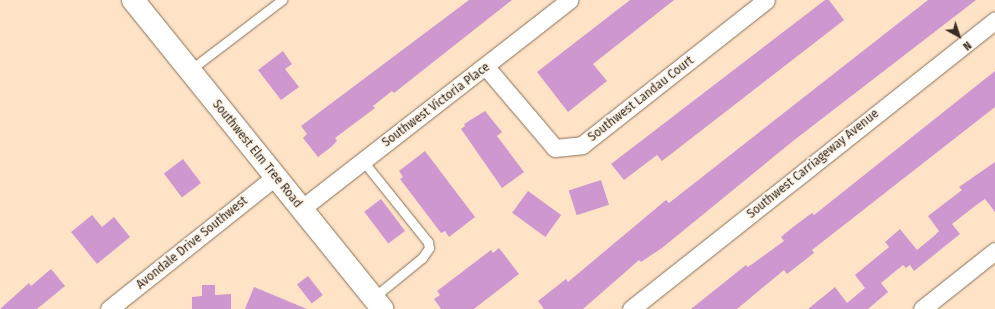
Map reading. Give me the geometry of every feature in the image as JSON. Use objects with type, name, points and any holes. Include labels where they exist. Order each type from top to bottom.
[{"type":"street","name":"Southwest Elm Tree Road","points":[[133,0],[377,303]]},
{"type":"street","name":"Southwest Victoria Place","points":[[301,208],[486,67],[569,0]]},
{"type":"street","name":"Southwest Landau Court","points":[[486,67],[555,148],[582,145],[766,0]]},
{"type":"street","name":"Southwest Carriageway Avenue","points":[[631,309],[995,20]]},
{"type":"street","name":"Avondale Drive Southwest","points":[[109,309],[275,177]]},
{"type":"street","points":[[922,309],[995,251]]},
{"type":"lane","points":[[190,70],[282,0]]},
{"type":"lane","points":[[363,161],[428,242],[429,248],[422,258],[377,303]]},
{"type":"building","points":[[469,0],[512,0],[394,93],[392,91],[373,106],[375,108],[335,138],[337,141],[318,157],[303,138],[307,134],[301,126]]},
{"type":"building","points":[[630,0],[674,0],[593,64],[607,81],[568,112],[537,72]]},
{"type":"building","points":[[825,0],[829,0],[844,20],[662,161],[657,155],[624,180],[611,164]]},
{"type":"building","points":[[928,0],[976,0],[793,141],[662,248],[641,262],[639,260],[583,309],[544,309],[538,301],[566,279],[568,282],[666,200],[669,203]]},
{"type":"building","points":[[283,51],[292,64],[285,69],[299,87],[281,100],[258,70]]},
{"type":"building","points":[[995,71],[995,107],[812,250],[814,253],[787,274],[784,270],[737,309],[691,309],[746,265],[748,267],[784,241],[781,237],[793,227],[812,213],[814,215]]},
{"type":"building","points":[[485,111],[502,132],[497,136],[524,172],[502,188],[461,129],[465,126],[464,124]]},
{"type":"building","points":[[425,151],[475,217],[449,237],[445,231],[441,233],[400,179],[403,177],[399,171]]},
{"type":"building","points":[[183,159],[201,183],[182,197],[164,173]]},
{"type":"building","points":[[995,162],[995,212],[985,199],[975,206],[952,224],[960,234],[914,271],[910,265],[906,268],[903,265],[881,283],[888,292],[868,309],[808,309],[835,287],[847,303],[865,288],[855,275],[889,247],[885,242],[900,229],[917,250],[939,231],[928,216],[962,190],[959,187]]},
{"type":"building","points":[[601,180],[609,205],[577,215],[569,191]]},
{"type":"building","points":[[528,191],[561,215],[545,237],[512,213]]},
{"type":"building","points":[[381,199],[405,231],[388,244],[364,212]]},
{"type":"building","points":[[92,215],[102,227],[114,217],[130,237],[97,264],[71,232]]},
{"type":"building","points":[[499,248],[519,274],[474,309],[441,309],[434,299],[440,295],[437,291],[491,250],[493,253]]},
{"type":"building","points":[[51,269],[65,286],[37,309],[0,309],[29,283],[31,286]]},
{"type":"building","points":[[308,276],[323,295],[312,304],[297,285]]},
{"type":"building","points":[[202,285],[215,285],[215,295],[231,294],[231,309],[192,309],[192,297],[202,296]]},
{"type":"building","points":[[254,287],[307,309],[245,309]]}]
